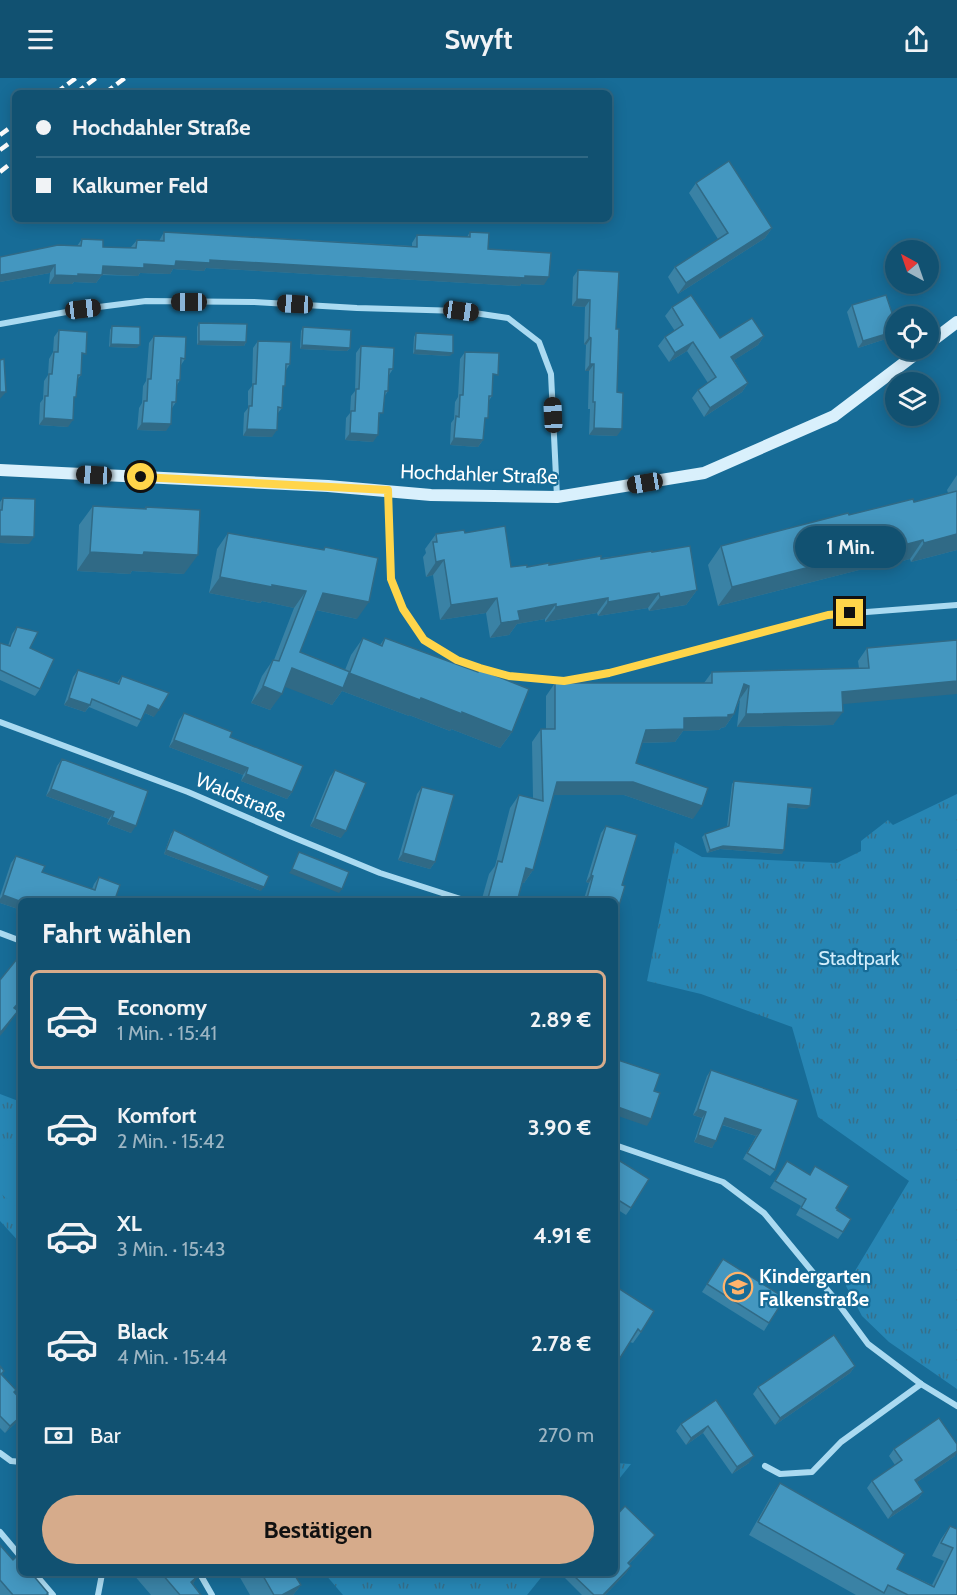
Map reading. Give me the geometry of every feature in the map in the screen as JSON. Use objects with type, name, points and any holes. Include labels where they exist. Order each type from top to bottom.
[{"type":"main road","points":[[939,336],[957,322]]},
{"type":"main road","name":"Hochdahler Straße","points":[[0,471],[388,490],[432,495],[557,497],[704,473],[834,416],[908,360]]},
{"type":"street","points":[[0,324],[83,309],[146,301],[254,302],[461,311],[508,318],[539,342],[551,374],[557,497]]},
{"type":"street","points":[[388,490],[391,579],[403,609],[424,640],[457,660],[509,676],[564,681],[609,673],[828,615],[957,605]]},
{"type":"street","name":"Waldstraße","points":[[0,722],[188,792],[380,873],[458,898]]},
{"type":"street","points":[[0,933],[18,940]]},
{"type":"street","points":[[618,1146],[723,1182],[764,1213],[834,1298],[868,1344],[921,1384],[957,1406]]},
{"type":"street","points":[[765,1466],[780,1474],[812,1472],[841,1442],[921,1384]]},
{"type":"street","points":[[0,1453],[11,1461],[18,1462]]},
{"type":"street","points":[[0,1532],[18,1553]]},
{"type":"street","points":[[37,1576],[53,1595]]},
{"type":"street","points":[[98,1595],[102,1576]]},
{"type":"street","points":[[201,1576],[212,1595]]},
{"type":"green space","name":"Stadtpark","points":[[957,794],[957,1389],[889,1342],[862,1316],[846,1286],[909,1181],[818,1117],[792,1027],[701,994],[647,981],[675,842],[702,857],[837,863],[861,851],[861,841],[888,820],[893,825]]},
{"type":"green space","points":[[0,1094],[18,1101],[18,1241],[0,1221]]},
{"type":"green space","points":[[8,1140],[18,1148],[18,1208],[0,1193],[0,1150]]},
{"type":"green space","points":[[618,1463],[631,1464],[618,1480]]},
{"type":"green space","points":[[327,1576],[542,1576],[527,1595],[343,1595]]},
{"type":"building","points":[[729,161],[772,228],[686,283],[675,267],[728,233],[696,183]]},
{"type":"building","points":[[164,232],[417,247],[417,235],[470,237],[470,232],[489,233],[488,249],[551,253],[549,277],[525,276],[525,278],[210,260],[210,263],[176,261],[175,266],[144,264],[144,268],[103,266],[102,275],[55,275],[55,265],[0,275],[0,257],[58,245],[81,246],[82,239],[103,240],[103,247],[136,248],[137,240],[164,241]]},
{"type":"building","points":[[578,270],[619,272],[616,329],[619,329],[617,392],[623,393],[622,429],[594,428],[594,364],[590,364],[591,338],[589,337],[590,300],[577,299]]},
{"type":"building","points":[[691,295],[720,338],[752,318],[764,336],[731,357],[748,383],[710,408],[698,390],[716,377],[693,342],[675,353],[665,337],[683,325],[672,307]]},
{"type":"building","points":[[886,295],[890,306],[885,306],[885,334],[863,341],[852,305]]},
{"type":"building","points":[[199,323],[247,324],[246,342],[199,341]]},
{"type":"building","points":[[112,326],[140,327],[140,345],[111,344]]},
{"type":"building","points":[[303,327],[351,330],[350,348],[302,345]]},
{"type":"building","points":[[59,330],[87,332],[86,354],[82,353],[81,375],[78,375],[76,397],[74,397],[73,420],[44,418],[49,374],[52,374],[54,352],[58,352]]},
{"type":"building","points":[[416,333],[453,335],[453,353],[415,350]]},
{"type":"building","points":[[154,336],[186,337],[185,359],[181,358],[180,380],[177,380],[176,402],[172,402],[171,424],[142,423],[144,401],[147,401],[148,379],[151,379]]},
{"type":"building","points":[[258,341],[291,342],[290,364],[286,364],[285,386],[283,386],[282,408],[278,407],[277,430],[247,429],[249,406],[252,406],[253,384],[256,384]]},
{"type":"building","points":[[361,346],[394,348],[393,369],[389,369],[388,391],[385,391],[383,413],[379,413],[378,435],[350,433],[351,411],[355,411],[356,389],[359,389]]},
{"type":"building","points":[[465,352],[499,353],[498,375],[493,374],[492,396],[489,396],[488,418],[485,418],[483,440],[454,438],[456,416],[459,417],[460,395],[463,395]]},
{"type":"building","points":[[4,359],[6,392],[0,392],[0,360]]},
{"type":"building","points":[[957,491],[957,534],[924,543],[923,540],[881,551],[880,549],[732,587],[721,546],[848,513],[849,515],[913,499],[914,502]]},
{"type":"building","points":[[3,498],[35,499],[34,537],[0,536],[0,510],[2,510]]},
{"type":"building","points":[[93,506],[200,510],[198,555],[90,552]]},
{"type":"building","points":[[505,526],[511,567],[549,563],[549,565],[601,556],[601,559],[690,546],[697,590],[660,597],[659,593],[608,602],[608,598],[556,607],[556,604],[518,611],[520,620],[501,623],[497,598],[451,605],[444,560],[436,562],[433,542],[437,542],[436,534],[464,530],[465,533]]},
{"type":"building","points":[[228,533],[324,550],[325,547],[378,558],[369,602],[323,593],[300,652],[350,672],[363,638],[382,646],[385,638],[478,672],[479,669],[529,689],[512,732],[349,673],[343,688],[292,668],[282,694],[263,686],[273,660],[279,661],[306,591],[220,577]]},
{"type":"building","points":[[17,627],[38,632],[30,648],[54,659],[40,689],[0,670],[0,643],[10,646]]},
{"type":"building","points":[[957,640],[957,681],[842,692],[843,712],[746,714],[749,686],[744,684],[734,714],[728,717],[684,718],[684,729],[646,730],[636,763],[708,788],[702,806],[633,782],[557,782],[533,870],[526,868],[518,898],[488,898],[498,861],[502,862],[519,795],[543,801],[541,729],[555,729],[555,683],[712,683],[712,672],[869,668],[867,648]]},
{"type":"building","points":[[78,670],[119,684],[122,676],[169,693],[159,710],[148,705],[141,720],[92,699],[90,705],[69,698]]},
{"type":"building","points":[[184,713],[232,732],[230,737],[303,766],[292,792],[246,774],[248,768],[174,740]]},
{"type":"building","points":[[62,759],[148,791],[136,826],[112,817],[114,812],[51,789]]},
{"type":"building","points":[[335,770],[366,783],[346,831],[315,819]]},
{"type":"building","points":[[734,781],[812,788],[810,806],[788,804],[784,850],[723,846],[710,850],[705,834],[729,826]]},
{"type":"building","points":[[422,787],[454,795],[435,862],[403,853]]},
{"type":"building","points":[[606,826],[637,835],[622,885],[625,886],[618,909],[618,898],[587,898],[593,876],[591,875]]},
{"type":"building","points":[[174,830],[269,876],[264,887],[166,850]]},
{"type":"building","points":[[299,852],[349,872],[342,889],[292,869]]},
{"type":"building","points":[[16,856],[45,866],[42,872],[95,890],[99,877],[120,885],[115,898],[18,898],[18,901],[3,895]]},
{"type":"building","points":[[18,958],[18,1003],[14,1008],[18,1011],[0,1033],[0,980]]},
{"type":"building","points":[[618,1060],[660,1074],[654,1091],[660,1093],[651,1119],[618,1107]]},
{"type":"building","points":[[711,1070],[798,1100],[775,1170],[747,1153],[761,1130],[725,1118],[716,1141],[698,1135],[706,1112],[698,1109]]},
{"type":"building","points":[[620,1161],[649,1179],[631,1208],[618,1200],[618,1164]]},
{"type":"building","points":[[787,1161],[810,1175],[815,1166],[849,1186],[836,1208],[851,1219],[843,1232],[801,1208],[806,1199],[775,1181]]},
{"type":"building","points":[[723,1259],[785,1298],[769,1323],[707,1284]]},
{"type":"building","points":[[618,1288],[654,1311],[641,1332],[638,1329],[618,1361]]},
{"type":"building","points":[[834,1335],[855,1366],[780,1418],[758,1387]]},
{"type":"building","points":[[0,1366],[4,1371],[1,1374],[16,1390],[14,1392],[18,1397],[18,1419],[10,1426],[0,1416]]},
{"type":"building","points":[[716,1400],[754,1456],[737,1467],[708,1426],[691,1438],[681,1424]]},
{"type":"building","points":[[939,1418],[957,1444],[957,1451],[915,1480],[923,1492],[893,1512],[872,1481],[902,1460],[894,1449]]},
{"type":"building","points":[[780,1483],[905,1554],[897,1569],[934,1587],[953,1548],[941,1543],[950,1526],[957,1529],[957,1595],[908,1595],[888,1585],[884,1593],[758,1522]]},
{"type":"building","points":[[625,1506],[655,1535],[628,1563],[631,1566],[603,1595],[594,1595],[574,1576],[618,1576],[618,1514]]},
{"type":"building","points":[[0,1545],[13,1560],[18,1557],[18,1576],[34,1576],[48,1593],[46,1595],[13,1595],[0,1580]]},
{"type":"building","points":[[164,1576],[198,1576],[191,1582],[201,1595],[180,1595]]},
{"type":"building","points":[[263,1576],[295,1576],[301,1585],[282,1595],[274,1595]]},
{"type":"railway","points":[[60,90],[76,78]]},
{"type":"railway","points":[[80,90],[96,78]]},
{"type":"railway","points":[[109,90],[125,78]]},
{"type":"railway","points":[[0,135],[12,126]]},
{"type":"railway","points":[[0,150],[12,141]]},
{"type":"railway","points":[[0,172],[12,162]]},
{"type":"place","name":"Kindergarten Falkenstraße","points":[[738,1287]]},
{"type":"route","points":[[141,477],[388,490],[391,579],[403,609],[424,640],[457,660],[509,676],[564,681],[609,673],[828,615],[850,613]]}]
